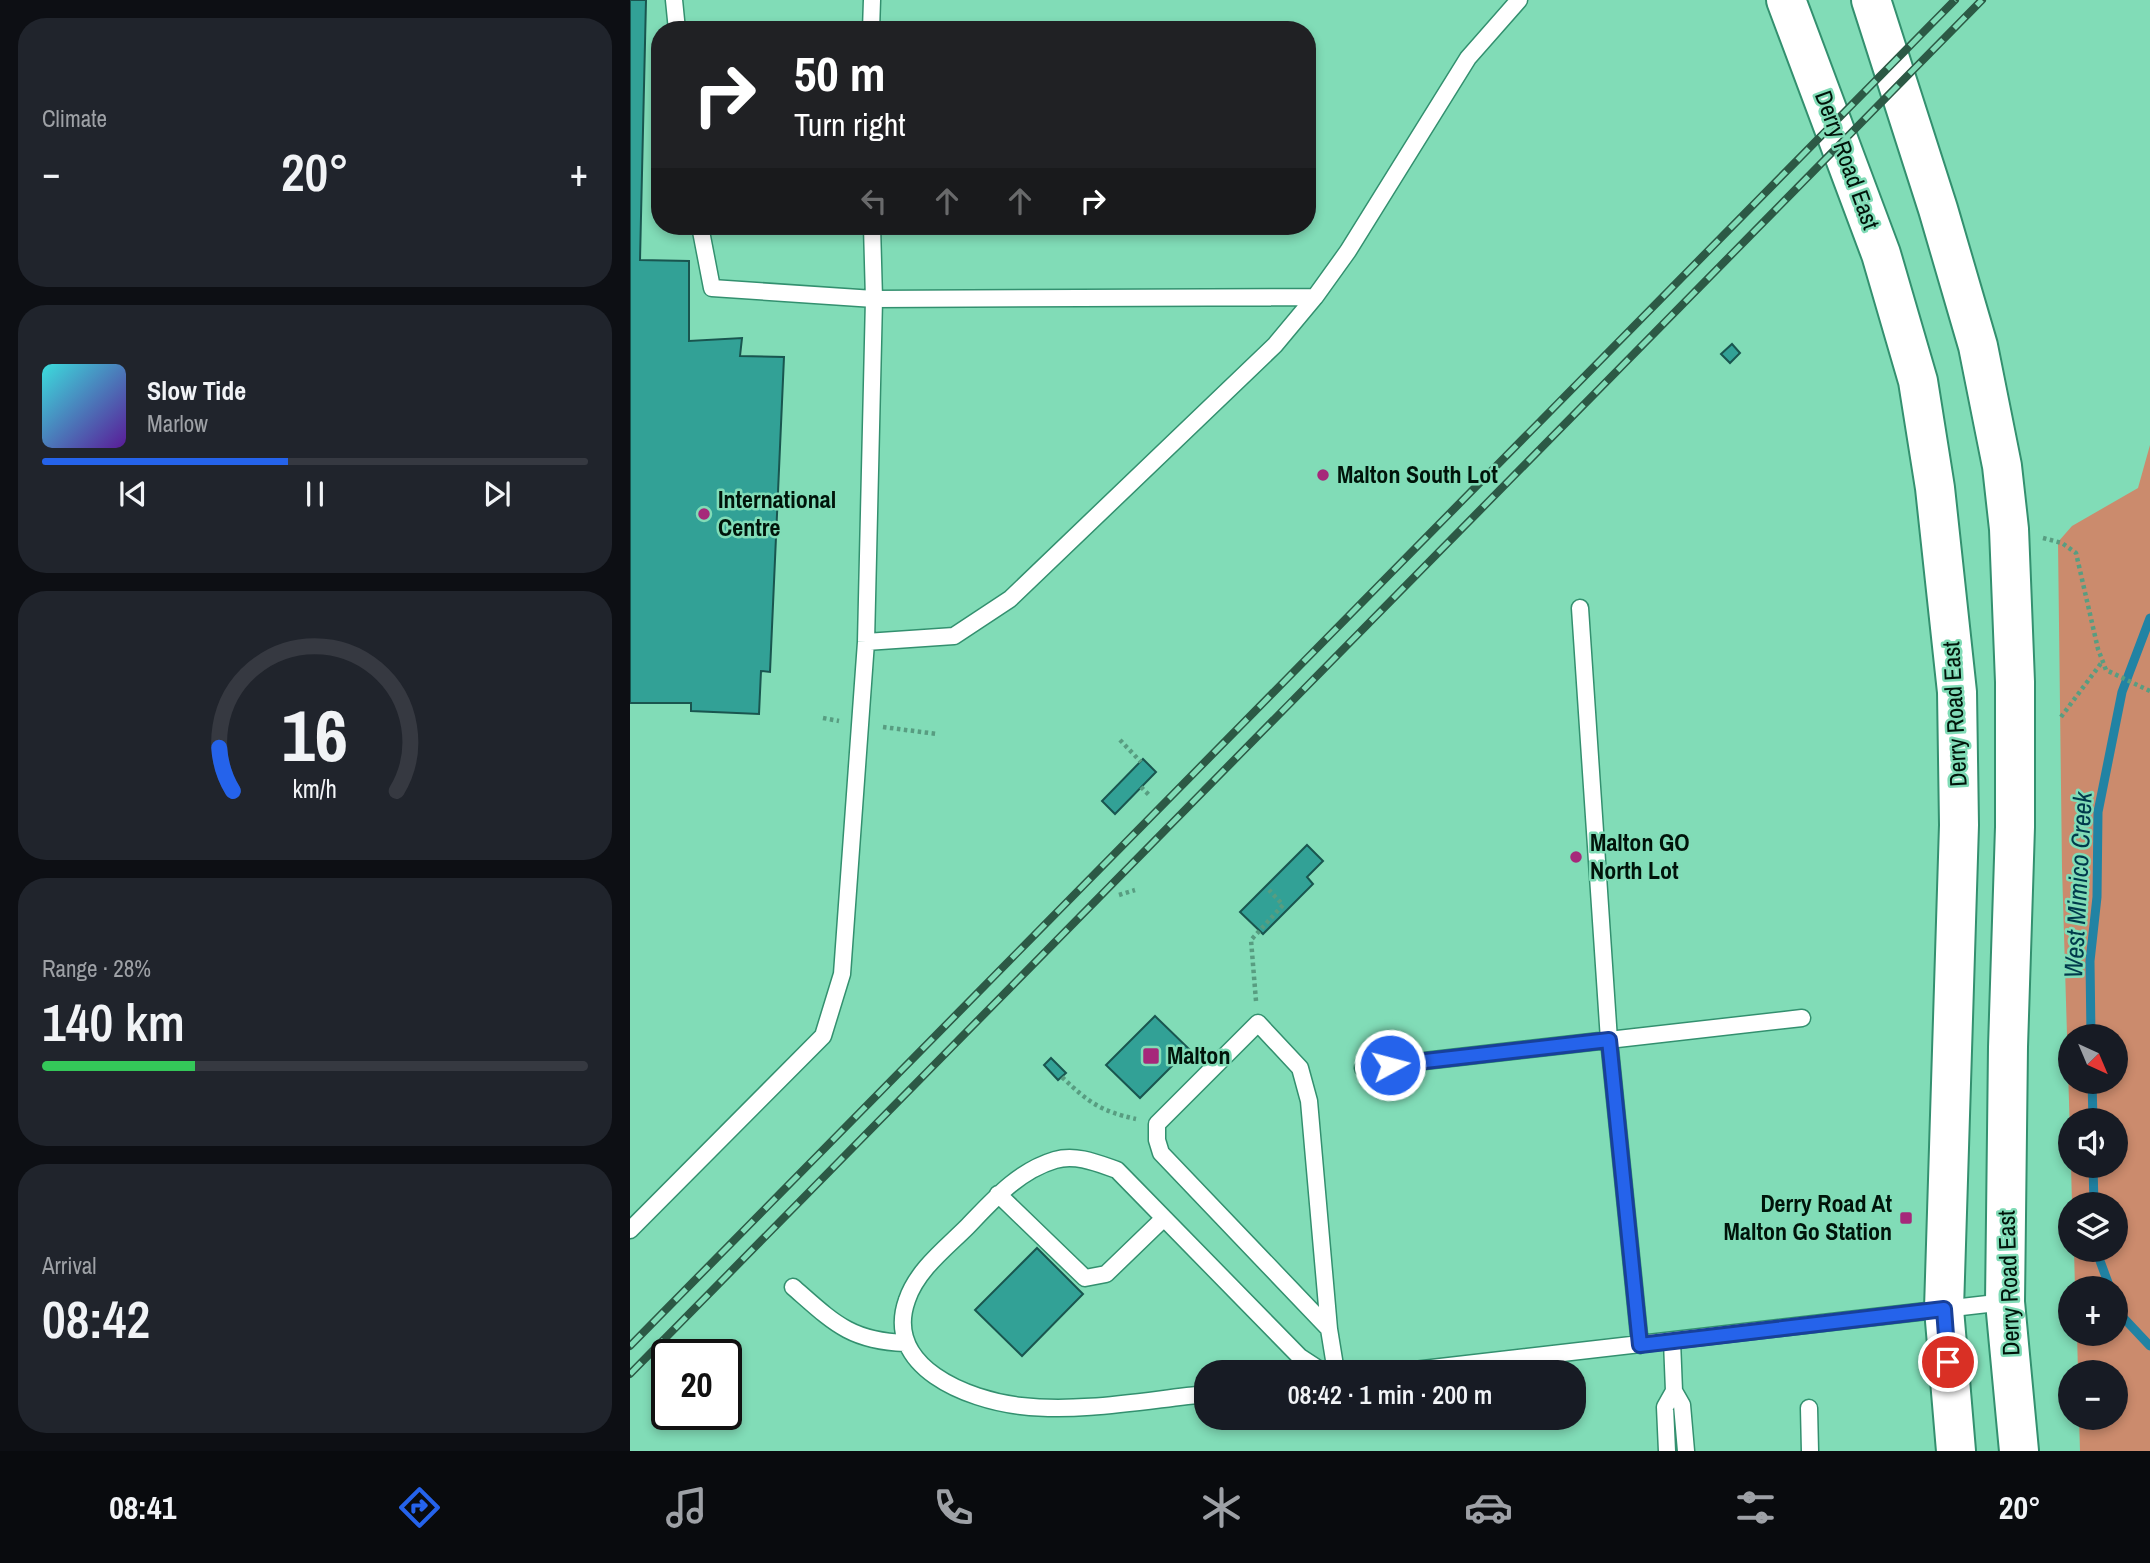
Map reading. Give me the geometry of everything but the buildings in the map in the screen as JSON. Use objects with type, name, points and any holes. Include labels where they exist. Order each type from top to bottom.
[{"type":"main road","name":"Derry Road East","points":[[1786,0],[1881,254],[1918,381],[1935,488],[1957,692],[1959,825],[1944,1309],[1956,1451]]},
{"type":"main road","name":"Derry Road East","points":[[1871,0],[1938,209],[1978,346],[2002,466],[2009,529],[2015,682],[2015,827],[2008,1047],[2005,1302],[2019,1451]]},
{"type":"lane","points":[[674,0],[676,21]]},
{"type":"lane","points":[[871,21],[872,0]]},
{"type":"lane","points":[[866,642],[954,636],[984,619],[1010,599],[1266,353],[1315,297],[1348,251],[1468,58],[1519,0]]},
{"type":"lane","points":[[702,235],[712,288],[874,299],[1315,297]]},
{"type":"lane","points":[[630,1230],[823,1036],[842,974],[866,642],[874,299],[872,235]]},
{"type":"lane","points":[[1580,608],[1609,1040],[1640,1345]]},
{"type":"lane","points":[[1363,1069],[1802,1018]]},
{"type":"lane","points":[[1329,1329],[1161,1153],[1157,1140],[1157,1124],[1258,1023],[1300,1068],[1309,1101],[1334,1360]]},
{"type":"lane","points":[[1194,1395],[1067,1407],[1021,1406],[976,1397],[943,1380],[912,1357],[905,1343],[903,1328],[906,1300],[918,1277],[998,1194],[1031,1169],[1057,1159],[1086,1159],[1117,1170],[1305,1360]]},
{"type":"lane","points":[[998,1194],[1085,1278],[1106,1274],[1164,1218]]},
{"type":"lane","points":[[793,1287],[848,1332],[867,1340],[905,1343]]},
{"type":"lane","points":[[1505,1360],[2005,1302]]},
{"type":"lane","points":[[1672,1341],[1674,1391],[1682,1405],[1686,1451]]},
{"type":"lane","points":[[1667,1451],[1665,1407],[1674,1391]]},
{"type":"lane","points":[[1809,1408],[1810,1451]]},
{"type":"path","points":[[2009,529],[2062,543],[2076,553],[2106,670],[2150,691]]},
{"type":"path","points":[[2061,717],[2103,661]]},
{"type":"path","points":[[1120,740],[1141,762]]},
{"type":"path","points":[[1141,787],[1149,795]]},
{"type":"path","points":[[1119,895],[1135,890]]},
{"type":"path","points":[[1258,1023],[1251,940],[1283,905],[1269,890]]},
{"type":"path","points":[[1062,1077],[1084,1099],[1105,1112],[1157,1124]]},
{"type":"shaded area","points":[[2150,445],[2150,1451],[2080,1451],[2079,1430],[2128,1430],[2128,1360],[2078,1360],[2077,1346],[2128,1346],[2128,1276],[2075,1276],[2074,1262],[2128,1262],[2128,1192],[2072,1192],[2071,1178],[2128,1178],[2128,1108],[2069,1108],[2069,1094],[2128,1094],[2128,1024],[2067,1024],[2058,542],[2072,526],[2138,488]]},
{"type":"waterway","name":"West Mimico Creek","points":[[2091,1024],[2090,961],[2097,897],[2098,812],[2122,692],[2150,618]]},
{"type":"waterway","name":"West Mimico Creek","points":[[2092,1094],[2093,1108]]},
{"type":"waterway","name":"West Mimico Creek","points":[[2093,1178],[2094,1192]]},
{"type":"waterway","name":"West Mimico Creek","points":[[2100,1262],[2106,1276]]},
{"type":"waterway","name":"West Mimico Creek","points":[[2128,1323],[2150,1346]]},
{"type":"railway","points":[[630,1346],[1955,0]]},
{"type":"railway","points":[[630,1374],[1982,0]]},
{"type":"place","name":"Malton South Lot","points":[[1323,475]]},
{"type":"place","name":"International Centre","points":[[704,514]]},
{"type":"place","name":"Malton GO North Lot","points":[[1576,857]]},
{"type":"place","name":"Malton","points":[[1151,1056]]},
{"type":"place","name":"Derry Road At Malton Go Station","points":[[1906,1218]]},
{"type":"route","points":[[1390,1065],[1609,1040],[1640,1345],[1944,1309],[1948,1362]]}]
